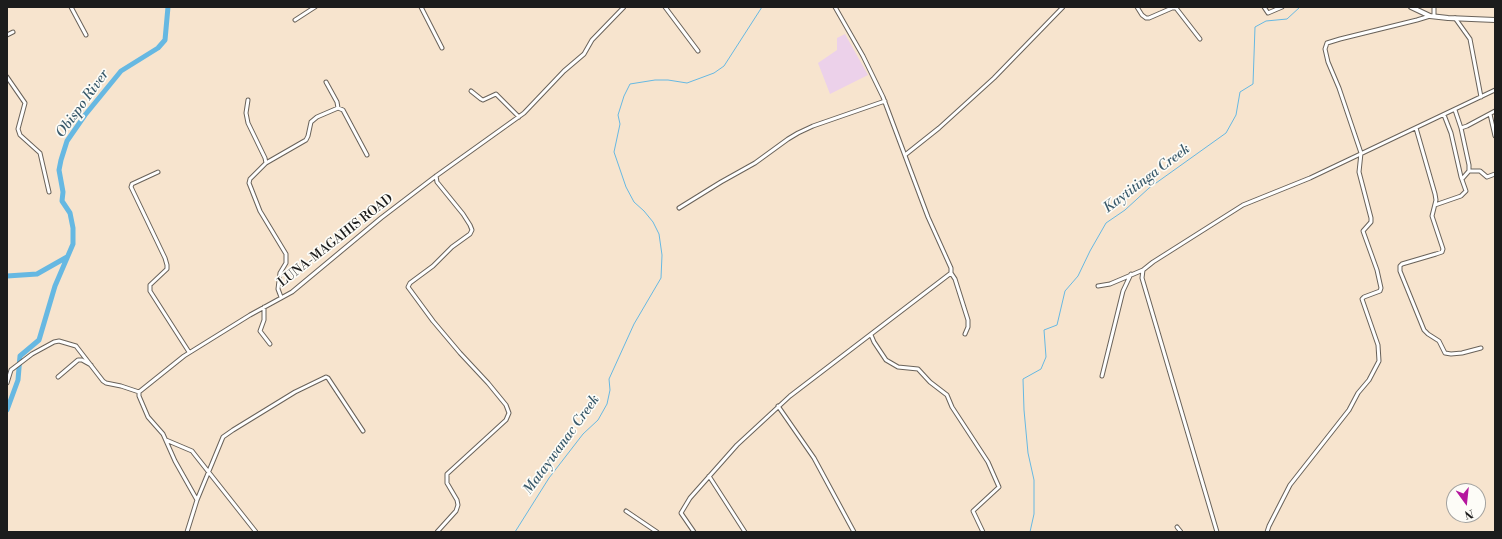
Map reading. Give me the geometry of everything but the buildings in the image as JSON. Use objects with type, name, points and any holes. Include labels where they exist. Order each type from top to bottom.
[{"type":"main road","points":[[1412,7],[1432,16],[1495,20]]},
{"type":"street","points":[[71,7],[86,35]]},
{"type":"street","points":[[295,20],[315,7]]},
{"type":"street","points":[[421,7],[442,48]]},
{"type":"street","name":"LUNA-MAGAHIS ROAD","points":[[139,392],[189,352],[292,292],[381,218],[436,176],[519,117],[564,71],[584,54],[592,40],[624,7]]},
{"type":"street","points":[[665,7],[698,51]]},
{"type":"street","points":[[835,7],[863,56],[885,101],[928,218],[951,268],[951,273],[955,279],[968,320],[968,327],[965,334]]},
{"type":"street","points":[[905,155],[939,128],[994,78],[1063,7]]},
{"type":"street","points":[[1137,7],[1146,18],[1172,8],[1176,8],[1200,39]]},
{"type":"street","points":[[1264,7],[1268,12],[1282,7]]},
{"type":"street","points":[[1267,532],[1268,526],[1290,485],[1349,410],[1358,393],[1369,380],[1379,361],[1378,345],[1362,299],[1380,291],[1381,288],[1377,270],[1363,231],[1371,222],[1371,218],[1359,172],[1361,153],[1341,94],[1328,62],[1325,49],[1327,43],[1432,16],[1434,7]]},
{"type":"street","points":[[1455,18],[1470,39],[1481,97]]},
{"type":"street","points":[[7,35],[13,32]]},
{"type":"street","points":[[7,77],[25,103],[18,129],[20,135],[40,153],[50,192]]},
{"type":"street","points":[[326,82],[337,102],[338,108]]},
{"type":"street","points":[[1098,286],[1110,284],[1143,270],[1153,262],[1243,205],[1310,178],[1495,90]]},
{"type":"street","points":[[471,91],[483,100],[496,94],[519,117]]},
{"type":"street","points":[[248,100],[246,113],[248,123],[266,163]]},
{"type":"street","points":[[679,208],[754,163],[798,133],[813,126],[885,101]]},
{"type":"street","points":[[338,108],[343,110],[368,155]]},
{"type":"street","points":[[281,298],[278,289],[280,273],[286,263],[286,254],[260,211],[249,183],[250,179],[266,163],[306,140],[311,122],[338,108]]},
{"type":"street","points":[[1455,110],[1469,171]]},
{"type":"street","points":[[1460,128],[1467,126],[1495,111]]},
{"type":"street","points":[[1490,114],[1495,136]]},
{"type":"street","points":[[1435,204],[1450,201],[1465,193],[1466,187],[1462,179],[1451,133],[1444,115]]},
{"type":"street","points":[[1416,128],[1435,194],[1435,204],[1432,216],[1443,245],[1443,251],[1402,264],[1400,266],[1400,271],[1424,330],[1439,341],[1445,353],[1462,353],[1481,348]]},
{"type":"street","points":[[1462,179],[1469,171],[1480,171],[1487,177],[1495,174]]},
{"type":"street","points":[[158,172],[132,184],[131,187],[166,258],[167,270],[150,285],[150,291],[189,352]]},
{"type":"street","points":[[436,176],[437,182],[463,214],[472,230],[470,234],[452,247],[433,266],[410,283],[408,287],[433,321],[488,383],[506,406],[509,413],[506,420],[447,474],[447,483],[457,500],[458,505],[456,511],[437,532]]},
{"type":"street","points":[[1143,270],[1142,278],[1217,532]]},
{"type":"street","points":[[694,532],[681,513],[690,498],[737,445],[790,396],[951,273]]},
{"type":"street","points":[[1102,376],[1123,291],[1131,274]]},
{"type":"street","points":[[264,307],[264,320],[260,331],[270,344]]},
{"type":"street","points":[[871,335],[886,360],[898,367],[918,369],[930,382],[947,396],[988,462],[999,487],[973,511],[983,532]]},
{"type":"street","points":[[7,383],[11,370],[32,354],[54,342],[59,341],[76,346],[103,381],[139,392],[148,417],[163,434],[175,461],[197,500]]},
{"type":"street","points":[[58,377],[78,360],[82,360],[92,366]]},
{"type":"street","points":[[187,532],[197,500],[223,437],[295,392],[326,377],[328,378],[363,431]]},
{"type":"street","points":[[778,406],[814,458],[854,532]]},
{"type":"street","points":[[166,440],[192,451],[256,532]]},
{"type":"street","points":[[710,476],[745,532]]},
{"type":"street","points":[[626,511],[657,532]]},
{"type":"street","points":[[1177,527],[1181,532]]},
{"type":"shaded area","points":[[845,34],[868,75],[830,94],[818,63],[837,50],[837,38]]},
{"type":"waterway","name":"Obispo River","points":[[7,410],[18,380],[20,356],[39,340],[55,286],[73,244],[73,228],[70,213],[62,201],[63,192],[59,170],[67,141],[85,115],[121,71],[158,48],[165,40],[168,7]]},
{"type":"waterway","name":"Mataywanac Creek","points":[[515,532],[549,478],[583,434],[598,420],[607,404],[610,390],[609,379],[634,324],[661,278],[662,255],[659,234],[653,222],[634,202],[626,187],[614,152],[620,124],[618,115],[624,96],[630,84],[655,80],[668,80],[687,83],[714,73],[724,66],[762,7]]},
{"type":"waterway","name":"Kaytitinga Creek","points":[[1030,532],[1034,514],[1034,480],[1028,453],[1023,379],[1041,369],[1046,357],[1044,330],[1057,325],[1065,291],[1078,276],[1106,223],[1125,210],[1149,188],[1226,133],[1236,115],[1240,92],[1253,84],[1255,27],[1266,21],[1287,19],[1300,7]]},
{"type":"waterway","points":[[7,276],[37,274],[67,257]]}]
